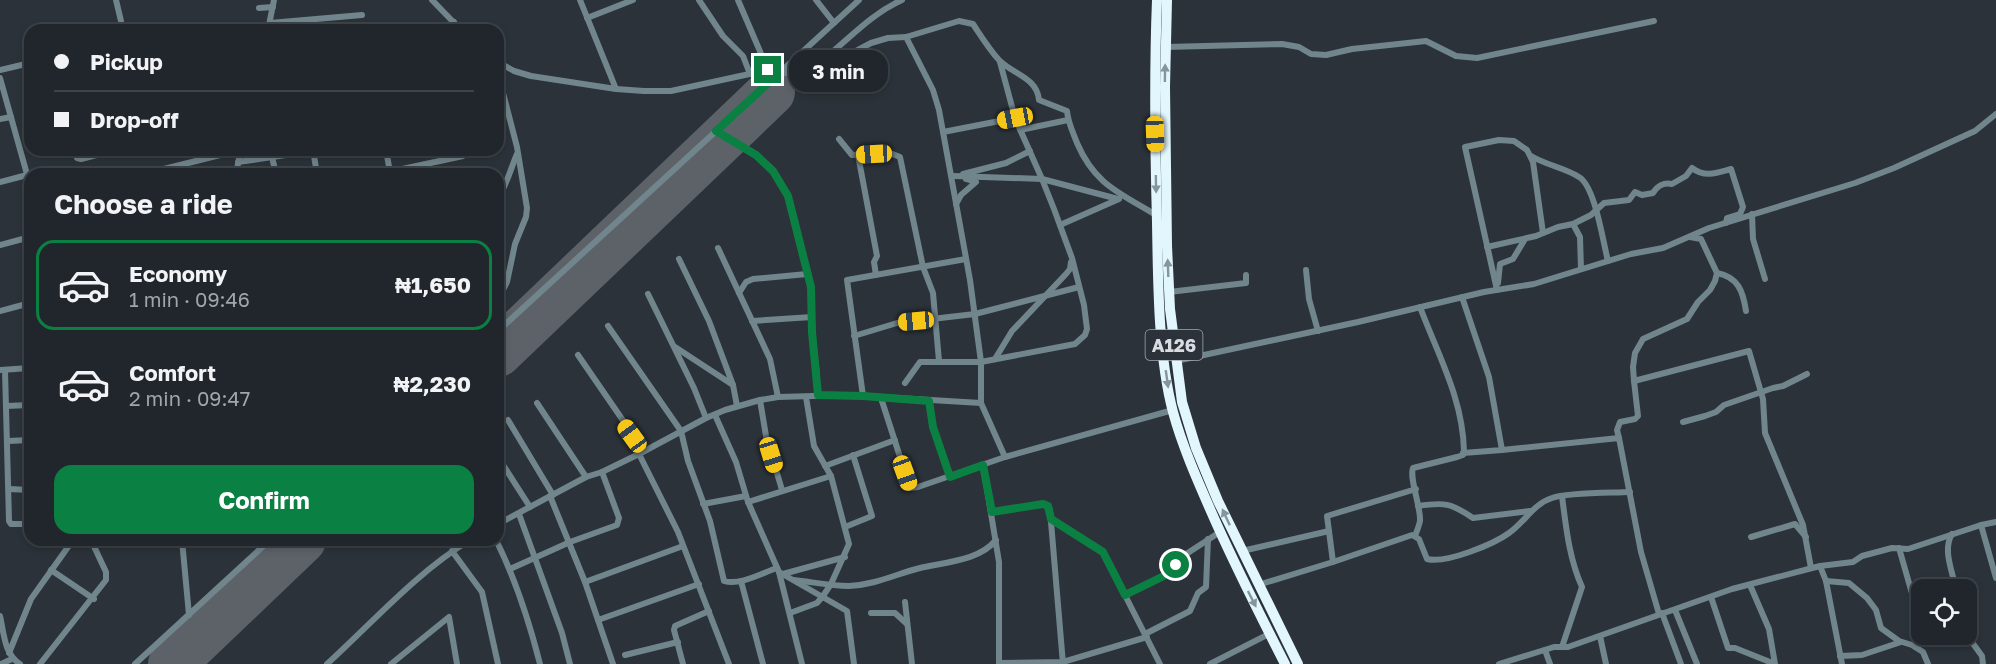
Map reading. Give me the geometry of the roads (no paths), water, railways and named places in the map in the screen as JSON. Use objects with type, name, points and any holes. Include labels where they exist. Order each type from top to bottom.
[{"type":"highway","name":"A126","points":[[1157,0],[1154,96],[1157,215],[1163,340],[1173,410],[1187,454],[1220,532],[1274,631],[1298,664]]},
{"type":"highway","name":"A126","points":[[1167,0],[1165,126],[1169,292],[1182,402],[1196,448],[1258,585],[1285,664]]},
{"type":"street","points":[[118,0],[121,21]]},
{"type":"street","points":[[432,0],[454,22],[451,24]]},
{"type":"street","points":[[580,0],[616,89]]},
{"type":"street","points":[[587,18],[633,0]]},
{"type":"street","points":[[699,0],[723,36],[743,56],[750,74]]},
{"type":"street","points":[[738,0],[768,70],[776,76]]},
{"type":"street","points":[[816,0],[834,23]]},
{"type":"street","points":[[844,0],[851,7]]},
{"type":"street","points":[[504,325],[859,0]]},
{"type":"street","points":[[824,60],[848,40],[863,23],[879,11],[902,0]]},
{"type":"street","points":[[260,8],[274,4],[270,24]]},
{"type":"street","points":[[292,24],[362,15]]},
{"type":"street","points":[[776,76],[824,60],[843,58],[871,43],[888,38],[906,37],[959,21],[973,24],[1000,62],[1033,85],[1039,100],[1067,111],[1068,120],[1081,152],[1098,178],[1157,215]]},
{"type":"street","points":[[1166,47],[1282,44],[1299,47],[1311,54],[1326,55],[1352,49],[1426,41],[1456,56],[1477,58],[1654,21]]},
{"type":"street","points":[[906,37],[933,90],[943,132],[975,314],[981,362],[981,403],[1005,457]]},
{"type":"street","points":[[905,382],[920,362],[981,362],[1075,344],[1088,328],[1072,258],[1042,178],[1015,118],[1000,62]]},
{"type":"street","points":[[0,70],[24,64]]},
{"type":"street","points":[[504,65],[531,76],[616,89],[671,91],[768,70]]},
{"type":"street","points":[[0,78],[25,168]]},
{"type":"street","points":[[504,97],[518,153],[527,208],[504,288]]},
{"type":"street","points":[[1176,361],[1462,297],[1534,284],[1608,261],[1663,248],[1752,214],[1855,183],[1918,158],[1975,131],[1996,114]]},
{"type":"street","points":[[0,119],[11,117]]},
{"type":"street","points":[[943,132],[1015,118]]},
{"type":"street","points":[[1020,130],[1068,120]]},
{"type":"street","points":[[716,131],[756,155],[778,178],[788,196],[812,292],[818,395]]},
{"type":"street","points":[[839,139],[849,153],[858,155],[890,153],[900,157],[923,267],[933,293],[939,361]]},
{"type":"street","points":[[1497,290],[1465,147],[1499,141],[1514,141],[1527,150],[1533,162],[1543,233]]},
{"type":"street","points":[[952,177],[1006,163],[1030,151]]},
{"type":"street","points":[[504,186],[518,153]]},
{"type":"street","points":[[858,155],[877,256],[874,262],[876,275]]},
{"type":"street","points":[[76,156],[81,159],[93,156]]},
{"type":"street","points":[[168,168],[216,156]]},
{"type":"street","points":[[237,168],[240,156]]},
{"type":"street","points":[[238,162],[279,156]]},
{"type":"street","points":[[408,168],[463,156]]},
{"type":"street","points":[[1530,156],[1581,177],[1588,187],[1596,210],[1608,261]]},
{"type":"street","points":[[272,157],[275,168]]},
{"type":"street","points":[[1487,247],[1525,239],[1558,227],[1574,224],[1604,203],[1629,200],[1635,192],[1642,195],[1653,193],[1658,187],[1667,183],[1672,184],[1686,176],[1692,168],[1709,175],[1731,169],[1743,207],[1740,214],[1727,218],[1726,223]]},
{"type":"street","points":[[0,182],[24,176]]},
{"type":"street","points":[[952,177],[1042,178],[1118,199]]},
{"type":"street","points":[[952,177],[976,182],[961,195],[956,204]]},
{"type":"street","points":[[1060,225],[1125,196]]},
{"type":"street","points":[[1752,214],[1753,239],[1765,279]]},
{"type":"street","points":[[1574,224],[1580,237],[1581,269]]},
{"type":"street","points":[[1681,664],[1661,614],[1641,552],[1617,430],[1620,422],[1635,419],[1638,416],[1632,367],[1635,353],[1643,339],[1687,320],[1715,281],[1717,273],[1701,239],[1690,237]]},
{"type":"street","points":[[0,245],[24,239]]},
{"type":"street","points":[[1497,290],[1500,264],[1513,259],[1525,239]]},
{"type":"street","points":[[718,248],[770,359],[778,396]]},
{"type":"street","points":[[995,359],[1012,331],[1070,269],[1072,258]]},
{"type":"street","points":[[679,259],[709,321],[733,385],[737,406]]},
{"type":"street","points":[[863,396],[847,279],[966,259]]},
{"type":"street","points":[[1306,270],[1309,299],[1318,331]]},
{"type":"street","points":[[1717,273],[1728,275],[1739,286],[1746,311]]},
{"type":"street","points":[[740,293],[746,282],[753,279],[807,274]]},
{"type":"street","points":[[1169,292],[1246,283],[1246,275]]},
{"type":"street","points":[[854,336],[897,323],[975,314],[1079,287]]},
{"type":"street","points":[[648,294],[706,418]]},
{"type":"street","points":[[1462,297],[1489,377],[1502,450]]},
{"type":"street","points":[[0,311],[24,305]]},
{"type":"street","points":[[1420,307],[1436,350],[1452,383],[1462,429],[1463,453]]},
{"type":"street","points":[[752,321],[812,317]]},
{"type":"street","points":[[608,326],[681,431],[688,461],[710,521],[724,581],[741,581],[842,559],[845,556]]},
{"type":"street","points":[[674,347],[733,385]]},
{"type":"street","points":[[1634,381],[1749,351],[1761,393],[1766,433],[1803,525],[1811,568]]},
{"type":"street","points":[[578,355],[642,453],[699,584],[729,664]]},
{"type":"street","points":[[24,368],[3,370],[10,524],[24,524]]},
{"type":"street","points":[[1683,422],[1716,412],[1724,405],[1773,388],[1784,387],[1807,374]]},
{"type":"street","points":[[504,521],[586,477],[642,453],[706,418],[760,400],[778,396],[818,395],[981,403]]},
{"type":"street","points":[[790,613],[817,603],[823,596],[849,544],[831,476],[814,446],[806,397]]},
{"type":"street","points":[[881,398],[910,488],[950,477],[1005,457],[1173,410]]},
{"type":"street","points":[[760,400],[766,436],[782,490]]},
{"type":"street","points":[[929,401],[933,427],[950,477]]},
{"type":"street","points":[[537,403],[586,477]]},
{"type":"street","points":[[6,406],[24,405]]},
{"type":"street","points":[[715,415],[736,462],[747,499],[780,571],[802,664]]},
{"type":"street","points":[[508,420],[551,495],[585,582],[613,664]]},
{"type":"street","points":[[1415,536],[1420,522],[1416,489],[1411,472],[1413,468],[1457,458],[1463,453],[1619,438]]},
{"type":"street","points":[[8,441],[24,440]]},
{"type":"street","points":[[825,466],[895,440]]},
{"type":"street","points":[[844,527],[872,516],[853,455]]},
{"type":"street","points":[[983,465],[999,562],[999,664],[1063,663],[1146,635],[1190,611],[1198,593],[1206,587],[1208,539]]},
{"type":"street","points":[[504,466],[530,507]]},
{"type":"street","points":[[510,568],[534,556],[617,525],[619,522],[602,472]]},
{"type":"street","points":[[703,504],[747,499],[831,476]]},
{"type":"street","points":[[9,489],[24,490]]},
{"type":"street","points":[[1333,562],[1328,516],[1416,489]]},
{"type":"street","points":[[1258,585],[1412,535],[1419,540],[1427,559],[1438,560],[1488,546],[1510,532],[1531,510],[1551,498],[1630,492]]},
{"type":"street","points":[[1562,496],[1568,542],[1575,571],[1582,586],[1562,647]]},
{"type":"street","points":[[1418,506],[1440,502],[1456,506],[1473,518],[1531,510]]},
{"type":"street","points":[[992,512],[1043,504],[1050,510],[1063,663]]},
{"type":"street","points":[[519,514],[562,633],[570,664]]},
{"type":"street","points":[[1051,519],[1103,552],[1160,664]]},
{"type":"street","points":[[1503,664],[1545,650],[1568,647],[1750,585],[1811,568],[1853,562],[1862,556],[1899,548],[1908,549],[1996,522]]},
{"type":"street","points":[[1750,537],[1795,524],[1806,537]]},
{"type":"street","points":[[1981,525],[1996,578]]},
{"type":"street","points":[[1241,551],[1329,531]]},
{"type":"street","points":[[1125,595],[1174,571],[1180,558],[1220,532]]},
{"type":"street","points":[[1952,534],[1948,540],[1947,549],[1954,579]]},
{"type":"street","points":[[794,580],[847,586],[870,584],[920,568],[968,557],[989,548],[996,540]]},
{"type":"street","points":[[1,664],[11,656],[30,599],[69,546]]},
{"type":"street","points":[[40,664],[106,580],[107,576],[94,546]]},
{"type":"street","points":[[183,546],[189,615]]},
{"type":"street","points":[[135,664],[262,546]]},
{"type":"street","points":[[327,664],[419,579],[460,546]]},
{"type":"street","points":[[499,546],[510,568],[528,617],[540,664]]},
{"type":"street","points":[[585,582],[683,546]]},
{"type":"street","points":[[1899,548],[1911,590]]},
{"type":"street","points":[[452,551],[482,592],[498,664]]},
{"type":"street","points":[[1820,566],[1826,581],[1842,664]]},
{"type":"street","points":[[51,570],[94,598]]},
{"type":"street","points":[[780,571],[847,611],[854,664]]},
{"type":"street","points":[[741,581],[763,664]]},
{"type":"street","points":[[1826,581],[1848,583],[1867,598],[1876,610],[1881,628],[1901,642],[1912,645],[1923,652],[1928,664]]},
{"type":"street","points":[[598,620],[699,584]]},
{"type":"street","points":[[1711,597],[1728,648],[1735,648],[1775,664],[1769,629],[1750,585]]},
{"type":"street","points":[[905,602],[912,664]]},
{"type":"street","points":[[1675,610],[1697,664]]},
{"type":"street","points":[[683,664],[674,630],[677,624],[709,611]]},
{"type":"street","points":[[871,613],[895,613],[908,625]]},
{"type":"street","points":[[0,615],[11,656],[20,664]]},
{"type":"street","points":[[391,664],[449,617],[457,664]]},
{"type":"street","points":[[1210,664],[1274,631]]},
{"type":"street","points":[[1600,636],[1606,664]]},
{"type":"street","points":[[625,655],[678,642]]},
{"type":"street","points":[[1840,656],[1862,655],[1901,642]]},
{"type":"street","points":[[1973,645],[1982,656],[1983,664]]},
{"type":"street","points":[[1545,650],[1550,664]]}]
